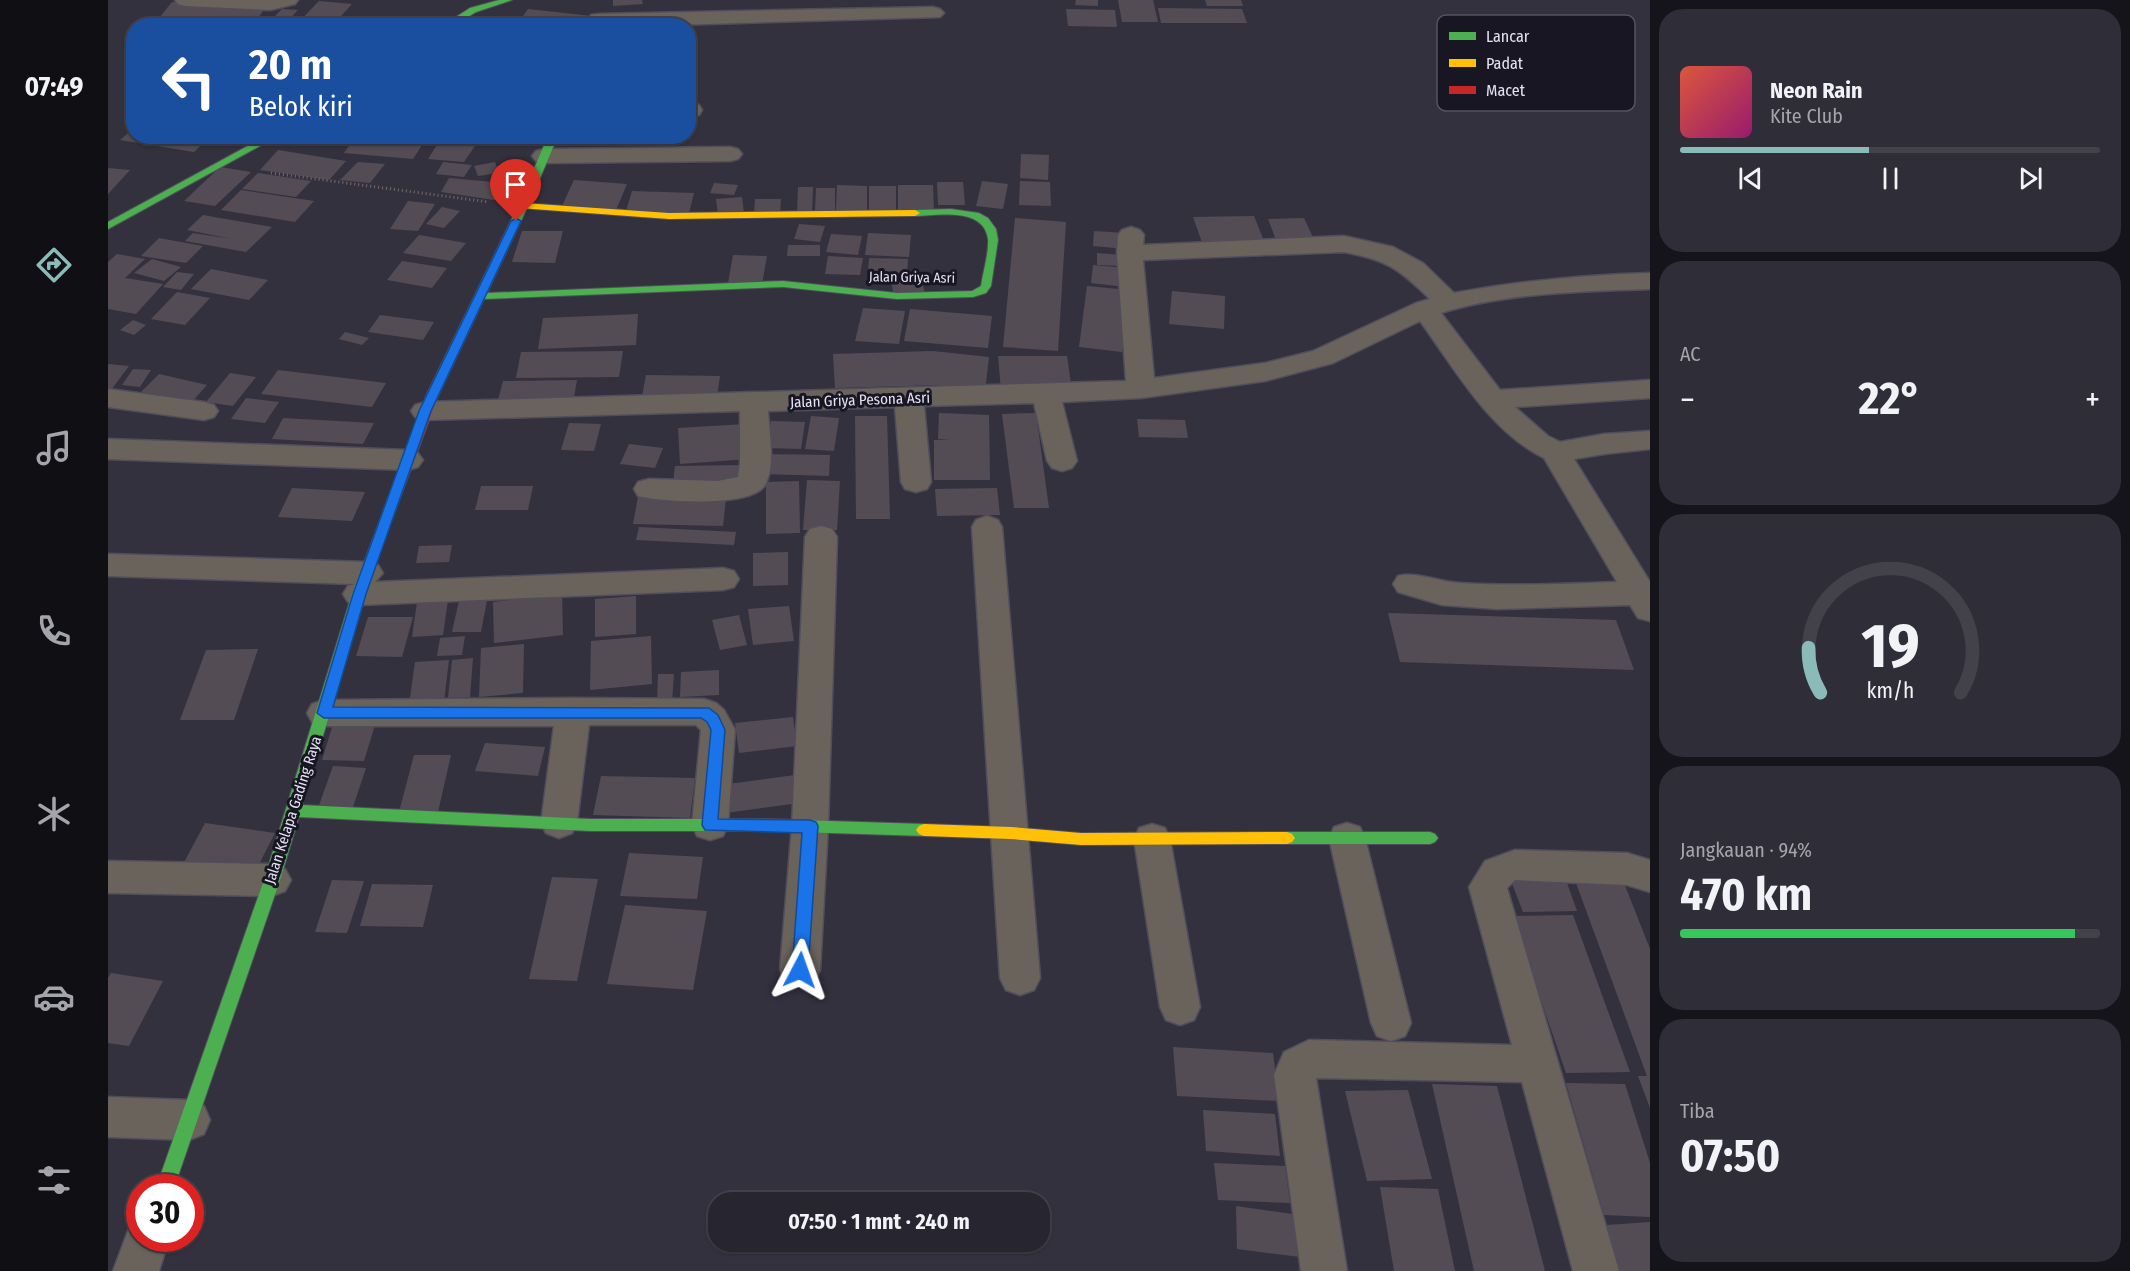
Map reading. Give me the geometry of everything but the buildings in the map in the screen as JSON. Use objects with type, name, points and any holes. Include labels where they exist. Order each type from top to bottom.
[{"type":"street","points":[[185,0],[270,4],[288,0]]},
{"type":"street","points":[[460,18],[473,10],[508,0]]},
{"type":"street","points":[[600,18],[607,0]]},
{"type":"street","points":[[696,20],[933,14]]},
{"type":"street","points":[[108,226],[260,144]]},
{"type":"street","points":[[548,146],[730,154]]},
{"type":"street","name":"Jalan Kelapa Gading Raya","points":[[170,1174],[272,880],[363,583],[425,411],[523,206],[548,146]]},
{"type":"street","name":"Jalan Griya Asri","points":[[481,296],[783,284],[897,296],[973,294],[982,291],[986,286],[994,236],[988,221],[977,216],[949,213],[669,216],[523,206]]},
{"type":"street","points":[[1141,389],[1131,244],[1344,244],[1384,252],[1414,269],[1494,399],[1520,429],[1555,452],[1647,599]]},
{"type":"street","name":"Jalan Griya Pesona Asri","points":[[425,411],[909,399],[1141,389],[1265,372],[1323,357],[1437,306],[1498,293],[1650,281]]},
{"type":"street","points":[[1494,399],[1650,389]]},
{"type":"street","points":[[1046,394],[1062,461]]},
{"type":"street","points":[[108,398],[204,411]]},
{"type":"street","points":[[909,399],[916,482]]},
{"type":"street","points":[[649,489],[731,490],[746,487],[752,482],[755,463],[754,403]]},
{"type":"street","points":[[1555,452],[1603,444],[1650,440]]},
{"type":"street","points":[[108,449],[408,460]]},
{"type":"street","points":[[987,527],[1020,978]]},
{"type":"street","points":[[800,970],[810,826],[820,537]]},
{"type":"street","points":[[108,565],[363,583],[723,579]]},
{"type":"street","points":[[1409,584],[1442,594],[1647,599]]},
{"type":"street","points":[[559,823],[573,711]]},
{"type":"street","points":[[324,713],[704,712],[712,719],[718,730],[710,825]]},
{"type":"street","points":[[292,811],[559,823],[810,826],[1011,833],[1081,839],[1430,838]]},
{"type":"street","points":[[1152,838],[1180,1007]]},
{"type":"street","points":[[1347,838],[1391,1023]]},
{"type":"street","points":[[1596,1271],[1488,887],[1493,875],[1500,869],[1515,865],[1627,869],[1650,876]]},
{"type":"street","points":[[108,877],[272,880]]},
{"type":"street","points":[[1324,1271],[1295,1075],[1299,1065],[1309,1059],[1539,1064]]},
{"type":"street","points":[[108,1117],[189,1120]]},
{"type":"street","points":[[136,1271],[143,1252]]},
{"type":"path","points":[[223,165],[523,206]]},
{"type":"traffic: fast","points":[[460,18],[473,10],[508,0]]},
{"type":"traffic: fast","points":[[108,226],[259,144]]},
{"type":"traffic: fast","points":[[432,396],[523,206],[550,144]]},
{"type":"traffic: fast","points":[[481,296],[783,284],[897,296],[973,294],[982,291],[986,286],[991,257],[993,240],[991,229],[984,221],[963,213],[915,213]]},
{"type":"traffic: fast","points":[[170,1174],[272,880],[359,594],[374,552]]},
{"type":"traffic: fast","points":[[292,811],[590,825],[767,825],[924,830]]},
{"type":"traffic: fast","points":[[1287,838],[1430,838]]},
{"type":"traffic: slow","points":[[523,206],[669,216],[915,213]]},
{"type":"traffic: slow","points":[[924,830],[1011,833],[1081,839],[1287,838]]},
{"type":"traffic: jam","points":[[374,552],[432,396]]},
{"type":"route","points":[[516,221],[425,411],[359,594],[324,713],[704,712],[712,719],[718,730],[710,825],[810,826],[800,970]]}]
